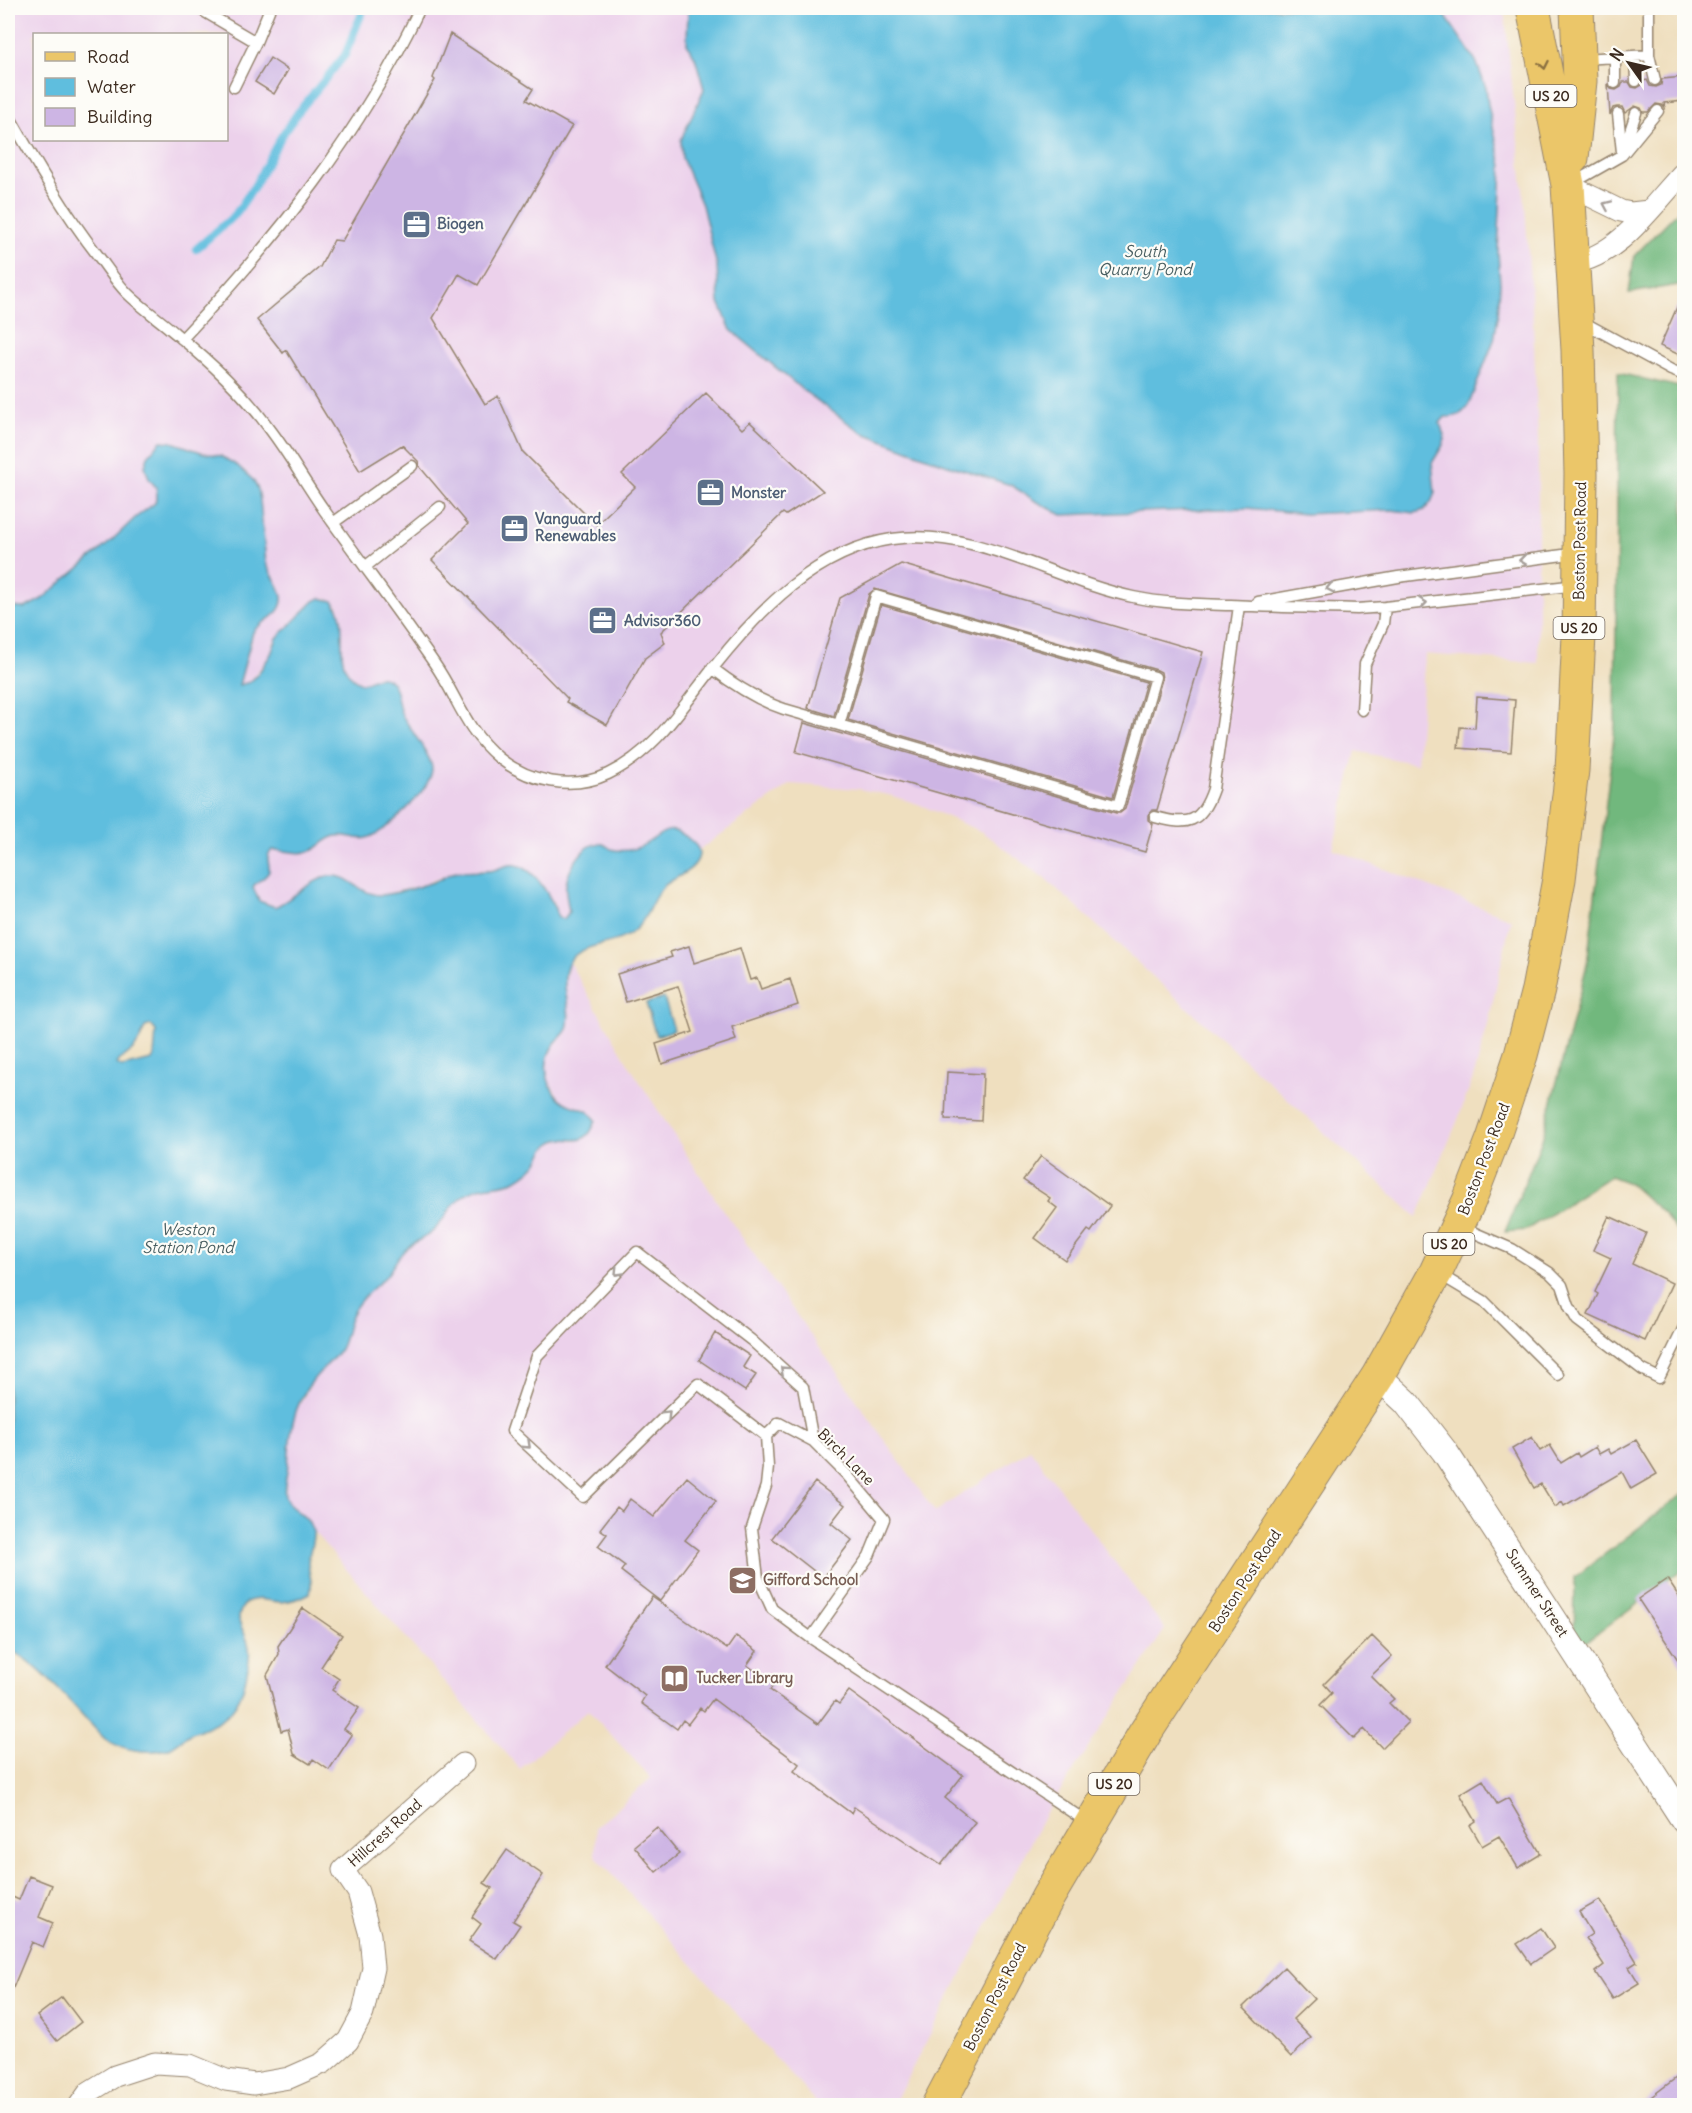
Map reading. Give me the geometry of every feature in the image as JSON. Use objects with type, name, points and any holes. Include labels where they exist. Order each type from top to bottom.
[{"type":"main road","name":"Boston Post Road","points":[[938,2106],[1028,1933],[1090,1824],[1145,1733],[1378,1376],[1436,1272],[1478,1180],[1514,1076],[1533,1010],[1559,879],[1572,770],[1581,569],[1581,474],[1576,318],[1568,185],[1533,8]]},
{"type":"main road","name":"Boston Post Road","points":[[1568,185],[1577,121],[1580,59],[1577,8]]},
{"type":"street","points":[[1572,263],[1592,259],[1602,254],[1649,211],[1684,172]]},
{"type":"street","points":[[1568,185],[1621,211],[1631,213],[1649,211]]},
{"type":"street","name":"Summer Street","points":[[1378,1376],[1406,1402],[1445,1452],[1684,1820]]},
{"type":"street","name":"Hillcrest Road","points":[[79,2106],[89,2092],[115,2076],[155,2063],[190,2065],[226,2080],[254,2084],[289,2078],[323,2063],[348,2041],[363,2013],[373,1968],[370,1935],[358,1892],[343,1870],[463,1764]]},
{"type":"lane","points":[[198,8],[256,42]]},
{"type":"lane","points":[[234,87],[270,8]]},
{"type":"lane","points":[[182,339],[243,274],[333,160],[358,122],[420,8]]},
{"type":"lane","points":[[1649,8],[1649,55],[1655,80]]},
{"type":"lane","points":[[1580,59],[1649,55]]},
{"type":"lane","points":[[1635,56],[1636,81]]},
{"type":"lane","points":[[1615,57],[1615,83]]},
{"type":"lane","points":[[1568,185],[1622,156],[1658,111]]},
{"type":"lane","points":[[1622,156],[1636,113]]},
{"type":"lane","points":[[8,114],[48,184],[125,291],[231,382],[251,404],[437,667],[472,732],[503,761],[543,781],[583,782],[604,776],[626,764],[666,730],[712,668],[745,630],[796,582],[824,563],[887,540],[920,537],[956,540],[987,548],[1097,588],[1135,597],[1185,604],[1385,608],[1581,569]]},
{"type":"lane","points":[[1618,114],[1622,156]]},
{"type":"lane","points":[[1576,318],[1684,375]]},
{"type":"lane","points":[[333,523],[412,466]]},
{"type":"lane","points":[[365,567],[440,507]]},
{"type":"lane","points":[[1239,606],[1398,577],[1581,569]]},
{"type":"lane","points":[[712,668],[764,702],[838,725],[1118,806],[1155,677],[876,596],[838,725]]},
{"type":"lane","points":[[1155,817],[1173,822],[1186,822],[1201,814],[1210,798],[1239,606]]},
{"type":"lane","points":[[1362,710],[1365,664],[1383,624],[1385,608]]},
{"type":"lane","points":[[1458,1226],[1512,1249],[1550,1273],[1562,1285],[1572,1313],[1577,1320],[1643,1370],[1659,1378],[1684,1327]]},
{"type":"lane","points":[[813,1441],[803,1387],[751,1340],[637,1252],[537,1356],[512,1431],[584,1497],[698,1384],[766,1436],[768,1467],[766,1486],[752,1528],[758,1578],[772,1609],[811,1638],[1090,1824]]},
{"type":"lane","points":[[1436,1272],[1484,1301],[1558,1375]]},
{"type":"lane","name":"Birch Lane","points":[[766,1436],[779,1423],[813,1441],[847,1475],[884,1519],[869,1556],[811,1638]]},
{"type":"shaded area","points":[[8,8],[1504,8],[1525,207],[1533,322],[1538,439],[1538,663],[1425,654],[1417,764],[1356,751],[1333,849],[1511,919],[1475,1072],[1459,1117],[1417,1217],[1047,880],[982,832],[918,804],[889,795],[859,789],[791,784],[699,850],[695,844],[661,833],[636,849],[623,851],[603,844],[585,851],[574,864],[566,887],[570,912],[564,919],[558,917],[553,901],[507,865],[497,869],[452,873],[419,886],[382,895],[368,893],[340,877],[274,907],[258,901],[253,887],[256,881],[267,875],[268,855],[272,850],[314,850],[338,835],[366,839],[378,833],[403,812],[429,758],[402,715],[394,686],[378,676],[361,683],[348,674],[343,660],[342,623],[338,606],[326,598],[274,642],[271,654],[250,682],[239,685],[240,673],[253,632],[280,607],[280,587],[266,563],[258,489],[246,472],[221,456],[204,453],[149,479],[156,487],[155,503],[42,599],[24,608],[8,607]]},
{"type":"shaded area","name":"Gifford School","points":[[569,962],[632,1070],[720,1206],[935,1512],[1030,1449],[1165,1629],[1045,1815],[893,2105],[818,2105],[595,1855],[596,1827],[651,1778],[588,1710],[520,1769],[285,1497],[293,1416],[313,1380],[339,1351],[347,1323],[356,1306],[371,1288],[386,1276],[396,1259],[409,1246],[434,1231],[452,1204],[466,1193],[477,1187],[514,1180],[538,1162],[545,1148],[553,1142],[564,1139],[575,1141],[586,1137],[585,1109],[562,1102],[548,1080],[546,1067],[548,1055],[566,1032],[568,1005],[564,987]]},
{"type":"green space","points":[[1684,205],[1684,284],[1629,293],[1634,256]]},
{"type":"green space","points":[[1618,373],[1684,388],[1684,1241],[1664,1214],[1629,1183],[1610,1176],[1526,1230],[1505,1232],[1542,1140],[1587,964],[1615,726]]},
{"type":"green space","points":[[1684,1493],[1684,1568],[1574,1651],[1575,1577]]},
{"type":"water","name":"South Quarry Pond","points":[[688,8],[1440,8],[1476,61],[1486,88],[1502,166],[1498,252],[1500,284],[1494,340],[1469,404],[1459,415],[1445,417],[1440,423],[1445,439],[1432,463],[1435,493],[1431,502],[1424,510],[1415,513],[1392,510],[1305,514],[1247,508],[1062,515],[1011,485],[948,465],[861,432],[804,391],[731,330],[719,302],[717,266],[702,205],[682,158],[681,140],[704,89],[695,57],[687,44]]},
{"type":"water","name":"Weston Station Pond","points":[[161,441],[221,456],[238,466],[253,480],[258,489],[266,563],[280,588],[282,601],[275,614],[253,632],[239,685],[250,682],[258,674],[271,654],[277,638],[314,601],[320,598],[333,601],[339,610],[341,621],[342,656],[345,667],[351,676],[361,683],[380,677],[390,681],[395,689],[402,715],[425,750],[431,765],[429,778],[416,799],[395,820],[375,834],[363,839],[344,835],[336,836],[313,850],[303,853],[272,850],[268,855],[268,873],[253,887],[259,901],[275,907],[316,881],[331,876],[344,878],[368,892],[382,895],[436,881],[452,873],[489,871],[507,865],[516,865],[536,878],[552,902],[558,917],[564,919],[569,912],[567,879],[578,857],[589,847],[603,844],[614,850],[630,850],[667,831],[673,831],[692,842],[699,853],[691,869],[659,891],[642,922],[630,934],[616,941],[585,949],[572,958],[567,966],[565,984],[569,1020],[567,1029],[550,1052],[547,1072],[549,1082],[560,1099],[585,1110],[596,1120],[591,1131],[581,1139],[556,1140],[546,1148],[535,1165],[516,1180],[476,1189],[464,1195],[454,1203],[432,1232],[405,1249],[387,1275],[354,1309],[340,1349],[306,1390],[296,1410],[291,1431],[285,1496],[289,1504],[306,1519],[313,1531],[308,1562],[310,1593],[285,1602],[259,1599],[246,1602],[241,1609],[239,1620],[249,1648],[249,1663],[243,1689],[235,1707],[223,1718],[190,1734],[170,1748],[152,1751],[127,1748],[105,1739],[46,1677],[33,1665],[8,1649],[8,607],[25,608],[42,599],[155,503],[156,487],[149,479],[145,466],[148,456]],"holes":[[[151,1025],[156,1031],[152,1060],[122,1067],[117,1064],[135,1048],[145,1027]]]},
{"type":"water","points":[[664,998],[674,1030],[656,1036],[646,1003]]},
{"type":"building","points":[[450,34],[533,89],[526,100],[572,126],[478,285],[459,274],[433,318],[485,404],[498,396],[523,452],[596,525],[635,487],[622,474],[706,393],[742,429],[750,422],[823,491],[786,515],[783,513],[661,632],[665,643],[645,658],[607,725],[566,702],[568,699],[432,560],[468,524],[419,466],[418,461],[402,445],[360,471],[286,350],[283,353],[257,320],[320,267],[334,240],[342,241],[435,80],[433,78]]},
{"type":"building","points":[[270,58],[288,70],[274,94],[255,82]]},
{"type":"building","points":[[1684,77],[1684,101],[1664,103],[1665,108],[1656,104],[1648,112],[1643,112],[1641,108],[1635,106],[1625,113],[1622,107],[1617,107],[1613,108],[1610,115],[1608,84],[1611,89],[1616,90],[1623,82],[1629,82],[1632,87],[1637,88],[1647,80],[1650,86],[1656,87],[1661,85],[1662,79]]},
{"type":"building","points":[[1684,291],[1684,357],[1660,346]]},
{"type":"building","points":[[901,564],[1203,652],[1157,810],[1152,810],[1148,815],[1148,820],[1153,824],[1145,852],[796,752],[804,723],[1116,813],[1125,809],[1162,679],[1161,672],[1157,670],[875,589],[869,594],[834,716],[808,708],[840,598]]},
{"type":"building","points":[[881,605],[1146,682],[1113,797],[848,720]]},
{"type":"building","points":[[1477,697],[1515,700],[1511,752],[1458,748],[1460,727],[1475,728]]},
{"type":"building","points":[[689,946],[694,963],[740,948],[750,980],[757,978],[761,989],[790,979],[798,1005],[732,1027],[736,1040],[662,1064],[656,1044],[693,1032],[678,986],[626,1002],[617,974],[672,957],[670,952]]},
{"type":"building","points":[[947,1072],[983,1074],[981,1121],[945,1119]]},
{"type":"building","points":[[1041,1156],[1110,1206],[1091,1232],[1088,1230],[1065,1260],[1035,1238],[1057,1208],[1048,1201],[1050,1198],[1023,1180]]},
{"type":"building","points":[[1609,1216],[1646,1233],[1632,1264],[1672,1283],[1645,1341],[1588,1315],[1598,1294],[1595,1292],[1611,1258],[1593,1250]]},
{"type":"building","points":[[715,1333],[750,1356],[743,1367],[756,1375],[745,1391],[699,1360]]},
{"type":"building","points":[[1532,1437],[1540,1451],[1550,1445],[1561,1463],[1577,1453],[1579,1457],[1595,1447],[1599,1454],[1608,1449],[1611,1454],[1636,1440],[1657,1474],[1631,1489],[1622,1472],[1564,1506],[1562,1502],[1555,1507],[1541,1484],[1534,1488],[1512,1449]]},
{"type":"building","points":[[687,1477],[716,1501],[685,1540],[698,1550],[660,1601],[621,1571],[625,1566],[598,1546],[607,1534],[600,1529],[617,1507],[622,1511],[630,1499],[654,1517]]},
{"type":"building","points":[[815,1482],[845,1505],[831,1523],[852,1540],[823,1578],[772,1538]]},
{"type":"building","points":[[1667,1579],[1684,1604],[1684,1669],[1638,1599]]},
{"type":"building","points":[[652,1597],[727,1649],[736,1636],[757,1651],[747,1665],[774,1684],[770,1690],[818,1724],[835,1701],[839,1704],[849,1691],[963,1775],[945,1798],[975,1822],[941,1865],[854,1807],[851,1813],[794,1771],[799,1764],[713,1699],[704,1711],[700,1708],[688,1724],[683,1720],[677,1729],[641,1703],[645,1696],[605,1665]]},
{"type":"building","points":[[303,1608],[342,1635],[321,1667],[339,1679],[332,1690],[359,1708],[344,1729],[352,1735],[329,1770],[313,1759],[310,1764],[294,1754],[288,1729],[281,1731],[267,1675],[279,1654],[278,1646]]},
{"type":"building","points":[[1372,1636],[1392,1656],[1371,1676],[1394,1699],[1389,1703],[1408,1722],[1382,1748],[1364,1729],[1354,1739],[1320,1705],[1332,1693],[1324,1684]]},
{"type":"building","points":[[1483,1780],[1497,1804],[1508,1798],[1541,1854],[1518,1868],[1499,1836],[1482,1846],[1470,1825],[1476,1821],[1460,1794]]},
{"type":"building","points":[[657,1827],[679,1854],[656,1872],[634,1846]]},
{"type":"building","points":[[507,1850],[543,1875],[513,1921],[520,1925],[497,1959],[469,1941],[481,1924],[472,1917],[492,1888],[484,1883]]},
{"type":"building","points":[[29,1876],[52,1885],[39,1917],[53,1923],[43,1947],[32,1942],[8,2000],[8,1895],[19,1900]]},
{"type":"building","points":[[1600,1900],[1637,1962],[1629,1967],[1639,1983],[1613,1999],[1595,1972],[1604,1965],[1586,1938],[1592,1934],[1579,1912]]},
{"type":"building","points":[[1541,1928],[1554,1948],[1531,1964],[1517,1944]]},
{"type":"building","points":[[1284,1967],[1314,1999],[1293,2019],[1311,2038],[1291,2057],[1243,2007]]},
{"type":"building","points":[[62,1997],[81,2022],[57,2041],[37,2016]]},
{"type":"building","points":[[1684,2072],[1684,2106],[1639,2106]]},
{"type":"waterway","points":[[196,249],[235,215],[255,185],[282,135],[345,55],[364,8]]},
{"type":"place","name":"Biogen","points":[[416,224]]},
{"type":"place","name":"Monster","points":[[710,493]]},
{"type":"place","name":"Vanguard Renewables","points":[[514,528]]},
{"type":"place","name":"Advisor360","points":[[603,621]]},
{"type":"place","name":"Gifford School","points":[[742,1580]]},
{"type":"place","name":"Tucker Library","points":[[675,1678]]}]
